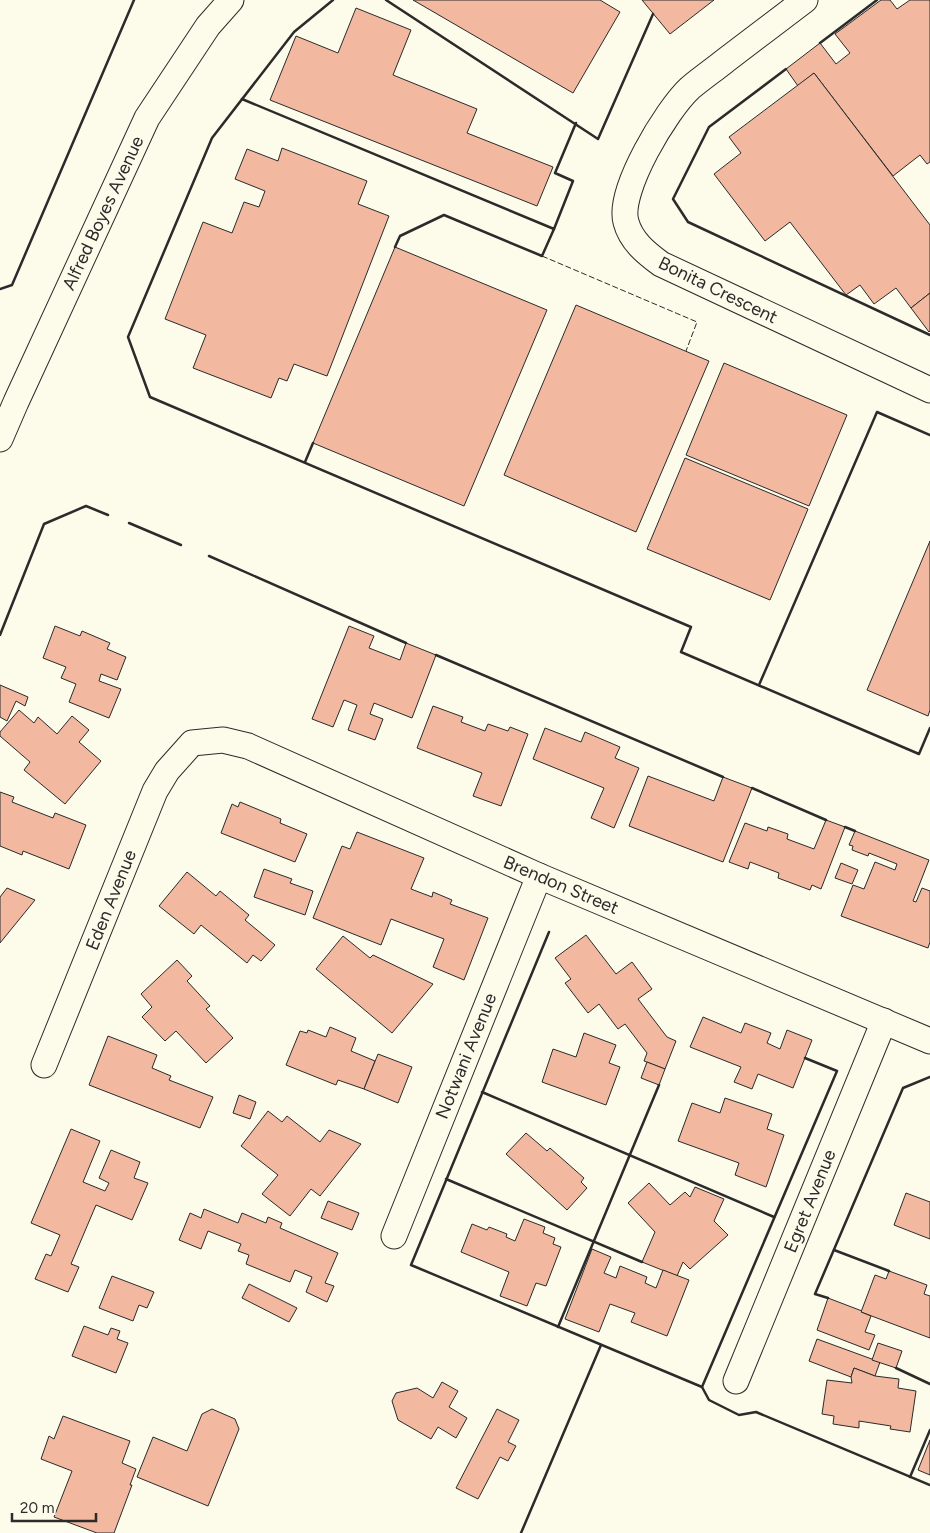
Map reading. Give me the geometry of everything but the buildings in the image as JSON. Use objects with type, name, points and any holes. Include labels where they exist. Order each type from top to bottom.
[{"type":"street","name":"Alfred Boyes Avenue","points":[[0,439],[8,399],[147,118],[208,26],[231,0]]},
{"type":"street","name":"Bonita Crescent","points":[[805,0],[689,89],[664,121],[647,150],[632,181],[625,207],[625,221],[632,236],[644,252],[661,264],[930,390]]},
{"type":"street","name":"Brendon Street","points":[[192,743],[224,740],[248,746],[539,876],[930,1041]]},
{"type":"street","name":"Eden Avenue","points":[[44,1065],[156,792],[167,771],[192,743]]},
{"type":"street","name":"Notwani Avenue","points":[[394,1236],[539,876]]},
{"type":"street","name":"Egret Avenue","points":[[736,1380],[884,1021]]},
{"type":"fence","points":[[542,256],[697,322],[686,351]]},
{"type":"wall","points":[[0,289],[12,285],[134,0]]},
{"type":"wall","points":[[333,0],[294,32],[212,138],[128,337],[150,397],[691,627],[681,652],[919,754],[930,728]]},
{"type":"wall","points":[[386,0],[598,139],[653,14]]},
{"type":"wall","points":[[820,43],[877,0]]},
{"type":"wall","points":[[786,69],[709,127],[673,199],[688,222],[930,335]]},
{"type":"wall","points":[[242,99],[554,229],[573,181],[555,173],[576,123]]},
{"type":"wall","points":[[395,247],[400,236],[444,215],[542,256],[554,229]]},
{"type":"wall","points":[[759,685],[877,412],[930,435]]},
{"type":"wall","points":[[305,462],[313,443]]},
{"type":"wall","points":[[0,635],[44,524],[86,506],[108,515]]},
{"type":"wall","points":[[129,523],[181,545]]},
{"type":"wall","points":[[209,556],[406,643]]},
{"type":"wall","points":[[436,655],[723,777]]},
{"type":"wall","points":[[752,788],[826,820]]},
{"type":"wall","points":[[845,827],[855,831]]},
{"type":"wall","points":[[549,932],[411,1265],[702,1387],[709,1400],[739,1415],[756,1412],[930,1485]]},
{"type":"wall","points":[[702,1387],[837,1071],[805,1058]]},
{"type":"wall","points":[[828,1298],[815,1294],[903,1088],[930,1077]]},
{"type":"wall","points":[[558,1327],[659,1085]]},
{"type":"wall","points":[[482,1092],[774,1217]]},
{"type":"wall","points":[[446,1179],[642,1262]]},
{"type":"wall","points":[[834,1250],[889,1271]]},
{"type":"wall","points":[[521,1533],[601,1345]]},
{"type":"wall","points":[[896,1368],[930,1384]]},
{"type":"wall","points":[[910,1477],[930,1430]]}]
